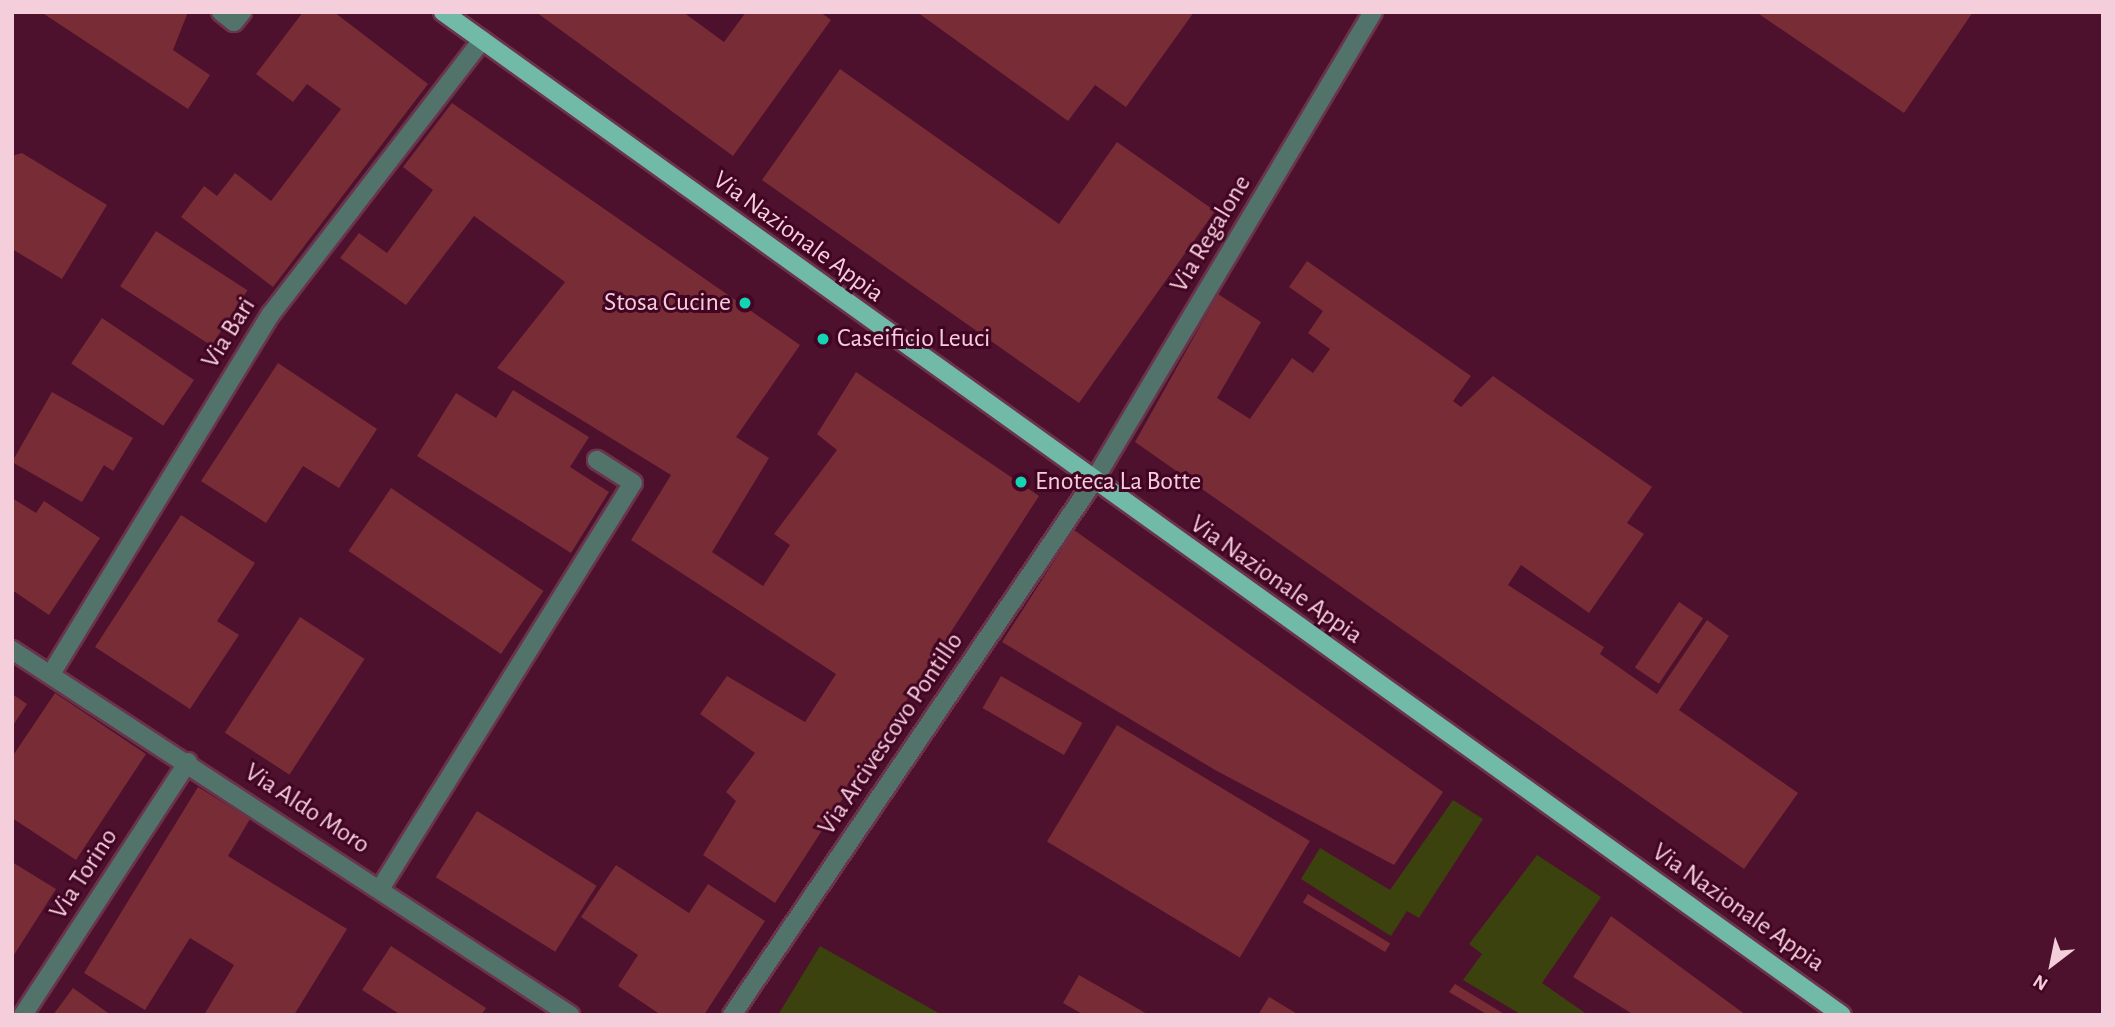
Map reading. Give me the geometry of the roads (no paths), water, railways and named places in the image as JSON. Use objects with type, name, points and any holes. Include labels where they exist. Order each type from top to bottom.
[{"type":"main road","name":"Via Nazionale Appia","points":[[443,12],[1093,482],[1838,1013]]},
{"type":"street","points":[[221,12],[234,22],[242,12]]},
{"type":"street","name":"Via Regalone","points":[[1093,482],[1373,12]]},
{"type":"street","name":"Via Bari","points":[[51,674],[271,314],[482,40]]},
{"type":"street","points":[[380,889],[633,483],[597,460]]},
{"type":"street","name":"Via Arcivescovo Pontillo","points":[[732,1015],[1093,482]]},
{"type":"street","name":"Via Aldo Moro","points":[[12,650],[188,762],[570,1015]]},
{"type":"street","name":"Via Torino","points":[[23,1015],[188,762]]},
{"type":"place","name":"Stosa Cucine","points":[[745,303]]},
{"type":"place","name":"Caseificio Leuci","points":[[823,339]]},
{"type":"place","name":"Enoteca La Botte","points":[[1021,482]]}]
